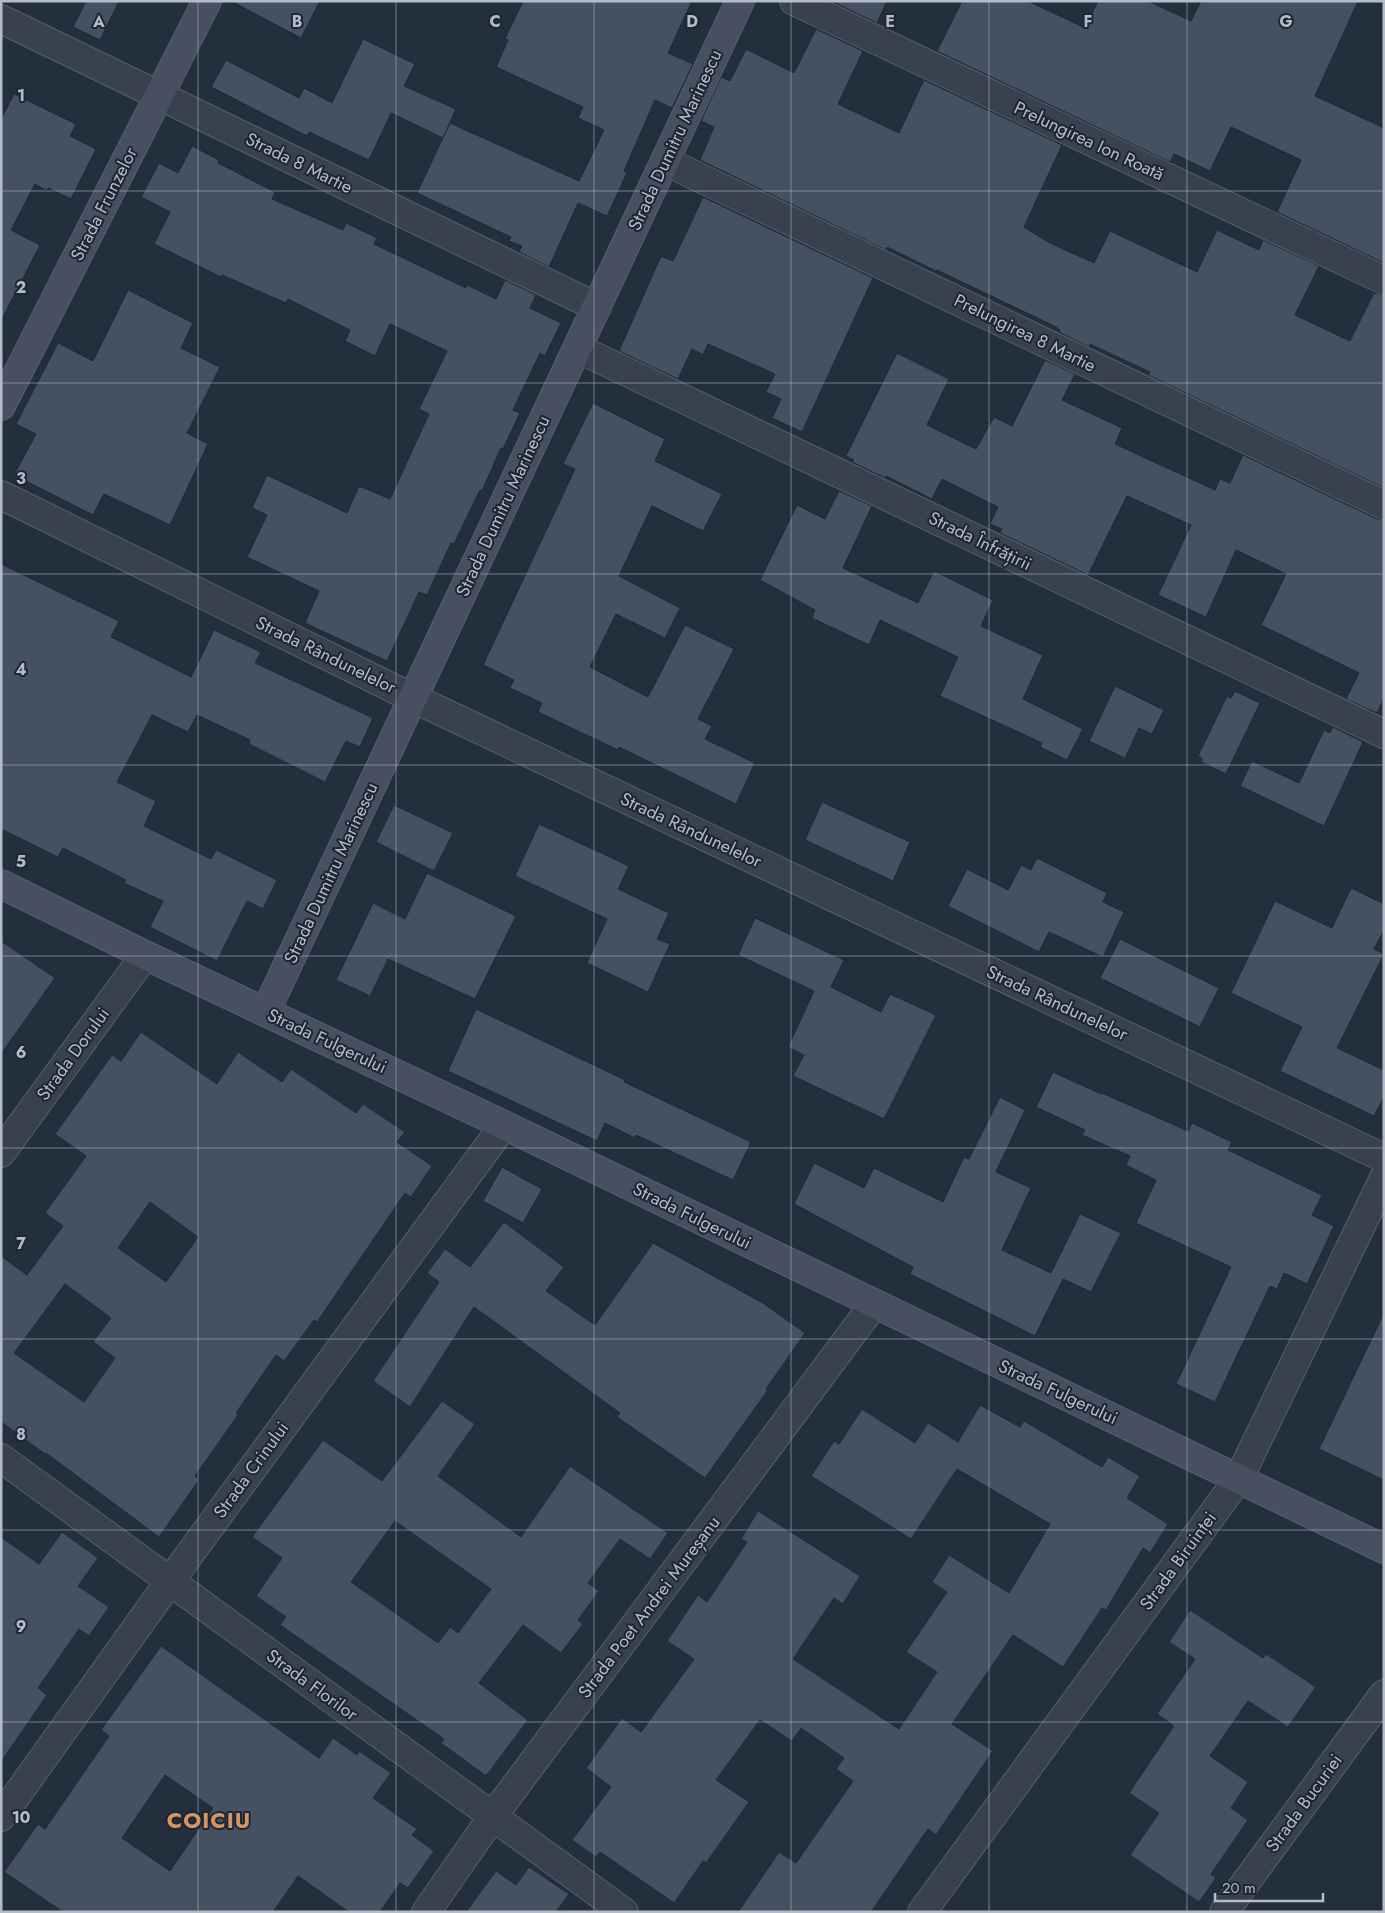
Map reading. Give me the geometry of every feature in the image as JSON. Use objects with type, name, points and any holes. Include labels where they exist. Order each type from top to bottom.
[{"type":"street","name":"Strada Frunzelor","points":[[1,406],[207,1]]},
{"type":"street","name":"Strada Dumitru Marinescu","points":[[266,1012],[740,1]]},
{"type":"street","name":"Prelungirea Ion Roată","points":[[794,1],[1384,280]]},
{"type":"street","name":"Strada 8 Martie","points":[[1,19],[597,307]]},
{"type":"street","name":"Prelungirea 8 Martie","points":[[666,160],[1384,505]]},
{"type":"street","name":"Strada Înfrățirii","points":[[577,348],[1384,734]]},
{"type":"street","name":"Strada Rândunelelor","points":[[1,495],[413,698],[1384,1158]]},
{"type":"street","name":"Strada Fulgerului","points":[[1,884],[145,955],[504,1125],[1384,1549]]},
{"type":"street","name":"Strada Dorului","points":[[1,1153],[145,955]]},
{"type":"street","name":"Strada Crinului","points":[[1,1817],[170,1581],[504,1125]]},
{"type":"street","name":"Strada Biruinței","points":[[922,1912],[1239,1478],[1384,1178]]},
{"type":"street","name":"Strada Poet Andrei Mureșanu","points":[[426,1912],[493,1816],[874,1304]]},
{"type":"street","name":"Strada Florilor","points":[[1,1458],[624,1912]]},
{"type":"street","name":"Strada Bucuriei","points":[[1224,1912],[1384,1694]]},
{"type":"building","points":[[86,1],[119,1],[100,40],[73,27]]},
{"type":"building","points":[[231,1],[320,1],[301,38]]},
{"type":"building","points":[[523,1],[692,1],[668,53],[693,64],[672,108],[655,100],[624,171],[627,173],[607,216],[578,203],[549,267],[519,252],[522,246],[509,241],[511,237],[417,193],[450,123],[579,181],[604,130],[578,118],[583,107],[496,67],[508,40],[505,39]]},
{"type":"building","points":[[831,1],[887,1],[877,23]]},
{"type":"building","points":[[962,1],[1028,1],[1085,28],[1098,1],[1148,1],[1191,21],[1201,1],[1358,1],[1315,96],[1384,128],[1384,263],[1277,212],[1301,160],[1231,127],[1210,171],[1174,154],[1170,162],[937,51]]},
{"type":"building","points":[[816,29],[863,51],[838,104],[899,133],[924,80],[1062,145],[1024,227],[1048,242],[1094,263],[1110,231],[1197,272],[1217,230],[1259,250],[1263,240],[1319,266],[1295,315],[1350,341],[1374,293],[1384,295],[1384,488],[1148,375],[1150,372],[1090,344],[1089,347],[1059,332],[1060,330],[1056,327],[887,247],[886,250],[700,160],[714,127],[701,121],[721,77],[730,81],[746,49],[794,73]]},
{"type":"building","points":[[363,39],[415,64],[404,86],[456,109],[443,138],[391,113],[369,160],[309,132],[307,136],[211,87],[226,60],[299,98],[304,88],[332,103]]},
{"type":"building","points":[[14,94],[76,124],[70,136],[96,149],[71,199],[48,188],[47,191],[35,184],[11,230],[40,245],[1,321],[1,119]]},
{"type":"building","points":[[192,146],[219,160],[218,163],[275,192],[272,199],[343,230],[346,223],[377,238],[374,244],[466,288],[467,285],[496,299],[505,280],[536,295],[530,308],[561,323],[545,356],[540,353],[513,410],[520,413],[503,449],[501,448],[482,491],[480,490],[454,544],[451,543],[427,595],[419,592],[387,661],[305,623],[319,591],[247,557],[267,515],[252,508],[267,475],[347,513],[359,486],[390,499],[429,414],[419,409],[447,351],[390,324],[375,356],[345,341],[350,330],[288,299],[286,303],[222,275],[221,277],[154,244],[170,212],[141,197],[159,163],[178,173]]},
{"type":"building","points":[[703,197],[873,278],[802,432],[772,418],[781,399],[766,392],[775,374],[708,344],[703,355],[692,349],[678,379],[619,351],[661,256],[673,261]]},
{"type":"building","points":[[128,290],[193,323],[181,348],[220,367],[187,433],[208,444],[170,525],[104,494],[93,515],[14,475],[36,434],[16,424],[58,343],[93,361]]},
{"type":"building","points":[[897,353],[949,379],[927,425],[976,449],[994,417],[1012,426],[1045,360],[1075,374],[1062,400],[1122,428],[1115,444],[1215,490],[1220,479],[1230,483],[1243,455],[1377,519],[1384,520],[1384,698],[1377,713],[1346,699],[1359,673],[1261,625],[1286,574],[1236,550],[1206,617],[1158,595],[1191,525],[1127,496],[1088,575],[1000,533],[1002,529],[990,524],[998,507],[942,479],[932,499],[886,476],[885,478],[852,462],[854,460],[846,456]]},
{"type":"building","points":[[593,403],[665,439],[655,461],[722,494],[703,531],[652,506],[619,576],[680,608],[665,638],[616,614],[590,667],[648,697],[685,625],[734,649],[698,719],[712,726],[705,739],[755,763],[736,804],[619,747],[618,750],[538,712],[542,703],[510,688],[514,680],[483,665],[575,469],[563,464]]},
{"type":"building","points":[[839,491],[872,506],[843,568],[918,603],[934,571],[993,600],[981,626],[1043,655],[1023,699],[1083,729],[1067,760],[1040,747],[1042,743],[940,696],[958,657],[880,620],[869,645],[812,618],[815,610],[760,580],[797,505],[825,519]]},
{"type":"building","points":[[1,564],[119,621],[111,637],[191,677],[214,630],[261,652],[255,663],[373,718],[360,747],[346,741],[325,782],[249,744],[250,740],[197,715],[188,732],[152,715],[117,782],[156,801],[144,826],[211,859],[216,850],[277,880],[263,909],[247,901],[217,961],[150,927],[163,901],[124,883],[126,880],[63,848],[58,857],[1,829]]},
{"type":"building","points":[[1115,686],[1164,710],[1152,734],[1139,728],[1125,758],[1089,741]]},
{"type":"building","points":[[1235,691],[1260,703],[1226,774],[1201,762],[1202,758],[1198,756],[1227,696],[1231,698]]},
{"type":"building","points":[[1333,727],[1363,742],[1324,826],[1240,786],[1252,761],[1299,783],[1324,730],[1330,733]]},
{"type":"building","points":[[822,802],[910,842],[893,881],[805,840]]},
{"type":"building","points":[[394,805],[453,833],[434,871],[376,842]]},
{"type":"building","points":[[539,824],[629,866],[618,889],[669,913],[657,939],[670,944],[648,992],[587,963],[607,919],[515,876]]},
{"type":"building","points":[[1037,858],[1107,893],[1103,902],[1124,912],[1103,957],[1049,932],[1039,952],[948,906],[967,869],[1008,890],[1021,865],[1031,870]]},
{"type":"building","points":[[427,873],[516,916],[475,999],[388,959],[370,996],[336,980],[373,903],[405,919]]},
{"type":"building","points":[[1351,888],[1384,904],[1384,930],[1374,949],[1384,954],[1337,1048],[1384,1070],[1384,1097],[1374,1116],[1280,1071],[1302,1027],[1231,993],[1275,901],[1332,928]]},
{"type":"building","points":[[755,918],[844,960],[831,987],[881,1012],[890,994],[936,1015],[884,1119],[793,1076],[804,1055],[788,1047],[814,991],[738,955]]},
{"type":"building","points":[[1120,939],[1219,988],[1200,1027],[1100,978]]},
{"type":"building","points":[[1,941],[55,978],[1,1054]]},
{"type":"building","points":[[476,1009],[751,1142],[733,1180],[636,1135],[635,1138],[605,1123],[597,1141],[448,1071]]},
{"type":"building","points":[[141,1032],[217,1084],[238,1052],[282,1082],[291,1069],[356,1113],[363,1104],[405,1132],[397,1142],[432,1166],[411,1197],[405,1193],[317,1322],[314,1320],[284,1361],[276,1355],[236,1413],[238,1415],[195,1476],[199,1480],[159,1537],[1,1422],[1,1256],[27,1275],[63,1226],[45,1213],[86,1156],[55,1134],[112,1055],[121,1061]],"holes":[[[150,1202],[198,1237],[166,1282],[118,1248]],[[65,1284],[111,1318],[93,1342],[115,1358],[84,1402],[14,1353]]]},
{"type":"building","points":[[1053,1072],[1188,1131],[1192,1123],[1232,1142],[1228,1150],[1322,1195],[1312,1215],[1334,1226],[1307,1284],[1284,1273],[1277,1289],[1270,1286],[1215,1402],[1176,1384],[1231,1267],[1136,1223],[1156,1180],[1126,1165],[1130,1156],[1082,1135],[1085,1130],[1036,1107]]},
{"type":"building","points":[[1000,1097],[1025,1110],[996,1172],[1031,1188],[1002,1250],[1051,1273],[1080,1214],[1121,1233],[1091,1292],[1063,1279],[1035,1336],[910,1274],[913,1267],[794,1204],[814,1163],[864,1188],[874,1168],[943,1202],[964,1157],[969,1159]]},
{"type":"building","points":[[502,1167],[542,1189],[523,1223],[483,1201]]},
{"type":"building","points":[[504,1222],[564,1267],[546,1291],[595,1325],[653,1243],[763,1303],[805,1333],[766,1389],[768,1390],[705,1478],[617,1417],[620,1413],[474,1307],[410,1407],[373,1381],[439,1282],[427,1273],[445,1249],[470,1267]]},
{"type":"building","points":[[1384,1313],[1384,1480],[1319,1449]]},
{"type":"building","points":[[442,1401],[475,1424],[438,1476],[521,1537],[570,1466],[668,1533],[650,1559],[620,1539],[588,1583],[599,1591],[578,1620],[583,1624],[561,1653],[523,1625],[479,1683],[528,1720],[486,1776],[441,1743],[444,1739],[280,1625],[286,1617],[256,1596],[282,1558],[252,1537],[323,1440],[382,1481]],"holes":[[[395,1521],[491,1589],[458,1633],[450,1627],[438,1643],[351,1582]]]},
{"type":"building","points":[[980,1405],[1020,1427],[1024,1421],[1102,1467],[1108,1457],[1140,1476],[1127,1498],[1168,1524],[1150,1553],[1143,1548],[1106,1610],[1102,1608],[1063,1667],[1013,1635],[952,1724],[993,1751],[936,1835],[928,1829],[871,1912],[738,1912],[779,1852],[796,1863],[853,1781],[836,1769],[844,1758],[801,1728],[792,1741],[760,1720],[716,1780],[749,1802],[706,1863],[703,1861],[674,1903],[600,1852],[596,1857],[572,1840],[611,1787],[586,1768],[622,1718],[641,1732],[694,1659],[667,1641],[698,1595],[707,1602],[747,1542],[741,1539],[758,1511],[860,1576],[843,1604],[834,1598],[793,1659],[899,1729],[937,1672],[906,1652],[947,1592],[932,1582],[949,1555],[1009,1593],[1050,1524],[957,1469],[911,1539],[811,1476],[834,1441],[839,1444],[862,1409],[915,1443],[928,1423],[958,1442]]},
{"type":"building","points":[[62,1532],[98,1558],[78,1586],[109,1607],[89,1636],[79,1629],[38,1688],[47,1695],[1,1762],[1,1537],[39,1564]]},
{"type":"building","points":[[1190,1610],[1263,1658],[1266,1654],[1316,1687],[1288,1727],[1248,1701],[1210,1756],[1248,1782],[1231,1808],[1248,1820],[1211,1874],[1216,1878],[1199,1902],[1130,1855],[1159,1813],[1129,1793],[1174,1726],[1157,1714],[1195,1659],[1169,1642]]},
{"type":"building","points":[[161,1646],[319,1758],[333,1738],[357,1755],[359,1751],[391,1773],[373,1798],[417,1829],[412,1835],[434,1851],[408,1888],[400,1883],[380,1912],[349,1912],[298,1876],[273,1912],[63,1912],[4,1872],[38,1824],[45,1829],[109,1736],[101,1730]],"holes":[[[165,1775],[213,1808],[170,1871],[122,1838]]]},
{"type":"building","points":[[529,1867],[569,1894],[556,1912],[466,1912],[496,1871],[516,1885]]},
{"type":"district","name":"COICIU","points":[[209,1820]]}]
